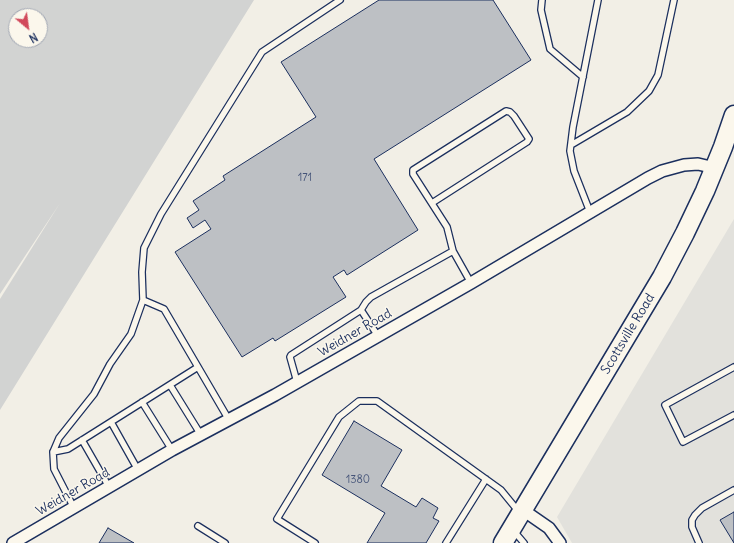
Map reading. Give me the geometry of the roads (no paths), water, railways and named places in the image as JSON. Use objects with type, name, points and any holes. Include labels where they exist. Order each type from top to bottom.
[{"type":"main road","name":"Scottsville Road","points":[[515,524],[658,284],[692,219],[715,168],[734,115]]},
{"type":"street","name":"Weidner Road","points":[[13,543],[172,450],[229,420],[471,283],[648,178],[662,172],[691,164],[715,168]]},
{"type":"street","points":[[515,524],[549,528],[560,543]]},
{"type":"lane","points":[[74,508],[54,469],[53,452],[59,438],[94,394],[110,364],[131,334],[143,300],[142,272],[144,248],[171,198],[262,52],[340,0]]},
{"type":"lane","points":[[542,0],[541,10],[550,49],[583,77]]},
{"type":"lane","points":[[590,212],[574,171],[570,151],[598,0]]},
{"type":"lane","points":[[571,145],[627,112],[649,92],[658,75],[674,0]]},
{"type":"lane","points":[[432,204],[527,142],[529,138],[510,112],[506,111],[413,170],[413,174],[432,204],[447,227],[453,251],[471,283]]},
{"type":"lane","points":[[297,382],[290,357],[291,355],[361,310],[371,297],[453,251]]},
{"type":"lane","points":[[143,300],[164,309],[229,420]]},
{"type":"lane","points":[[361,310],[378,336]]},
{"type":"lane","points":[[53,452],[68,450],[198,367]]},
{"type":"lane","points":[[734,367],[665,406],[683,442],[734,415]]},
{"type":"lane","points":[[170,385],[201,435]]},
{"type":"lane","points":[[315,543],[277,519],[339,417],[359,401],[377,401],[501,490],[524,543]]},
{"type":"lane","points":[[142,402],[172,450]]},
{"type":"lane","points":[[111,422],[138,470]]},
{"type":"lane","points":[[82,440],[109,487]]},
{"type":"lane","points":[[446,543],[486,479]]},
{"type":"lane","points":[[699,543],[692,527],[692,520],[695,515],[702,508],[734,490]]},
{"type":"lane","points":[[198,526],[225,543]]}]
